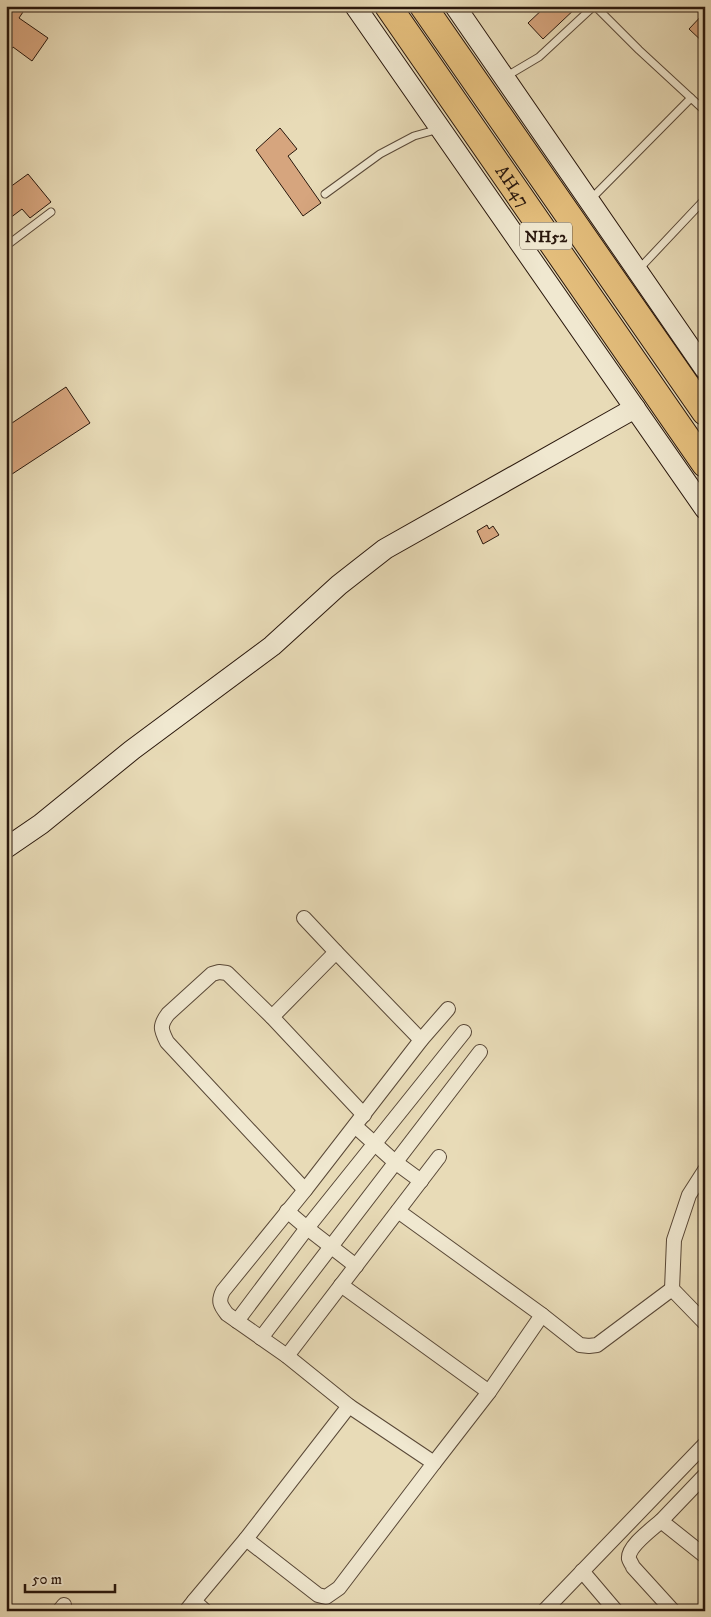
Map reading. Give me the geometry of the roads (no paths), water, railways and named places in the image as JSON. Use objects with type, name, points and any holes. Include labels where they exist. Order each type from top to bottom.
[{"type":"highway","name":"AH47","points":[[388,6],[705,464]]},
{"type":"highway","name":"AH47","points":[[423,6],[537,173],[698,368],[705,412]]},
{"type":"street","points":[[355,6],[705,510]]},
{"type":"street","points":[[455,6],[636,271],[698,368]]},
{"type":"street","points":[[6,848],[41,824],[132,750],[272,646],[385,549],[635,408]]},
{"type":"street","points":[[304,918],[421,1040]]},
{"type":"street","points":[[272,1017],[336,952]]},
{"type":"street","points":[[305,1190],[167,1042],[161,1031],[162,1021],[212,974],[219,972],[230,975],[364,1115]]},
{"type":"street","points":[[434,1463],[349,1406],[287,1356],[227,1314],[220,1306],[219,1298],[421,1040],[448,1009]]},
{"type":"street","points":[[237,1321],[307,1228],[464,1032]]},
{"type":"street","points":[[261,1338],[480,1052]]},
{"type":"street","points":[[355,1126],[421,1181]]},
{"type":"street","points":[[287,1356],[439,1157]]},
{"type":"street","points":[[705,1170],[689,1195],[674,1240],[672,1289],[705,1323]]},
{"type":"street","points":[[398,1211],[542,1315],[580,1345],[597,1345],[672,1289]]},
{"type":"street","points":[[288,1212],[356,1266]]},
{"type":"street","points":[[341,1285],[489,1392]]},
{"type":"street","points":[[246,1539],[318,1595],[326,1597],[339,1588],[489,1392],[542,1315]]},
{"type":"street","points":[[205,1611],[190,1606],[246,1539],[349,1406]]},
{"type":"street","points":[[544,1611],[705,1444]]},
{"type":"street","points":[[672,1611],[629,1560],[633,1546],[661,1521],[705,1473],[689,1460]]},
{"type":"street","points":[[661,1521],[705,1556]]},
{"type":"street","points":[[582,1571],[616,1611]]},
{"type":"lane","points":[[505,77],[540,57],[594,6],[705,111]]},
{"type":"lane","points":[[588,202],[691,98]]},
{"type":"lane","points":[[325,194],[380,154],[414,136],[440,128]]},
{"type":"lane","points":[[636,271],[705,198]]},
{"type":"lane","points":[[6,246],[51,212]]}]
